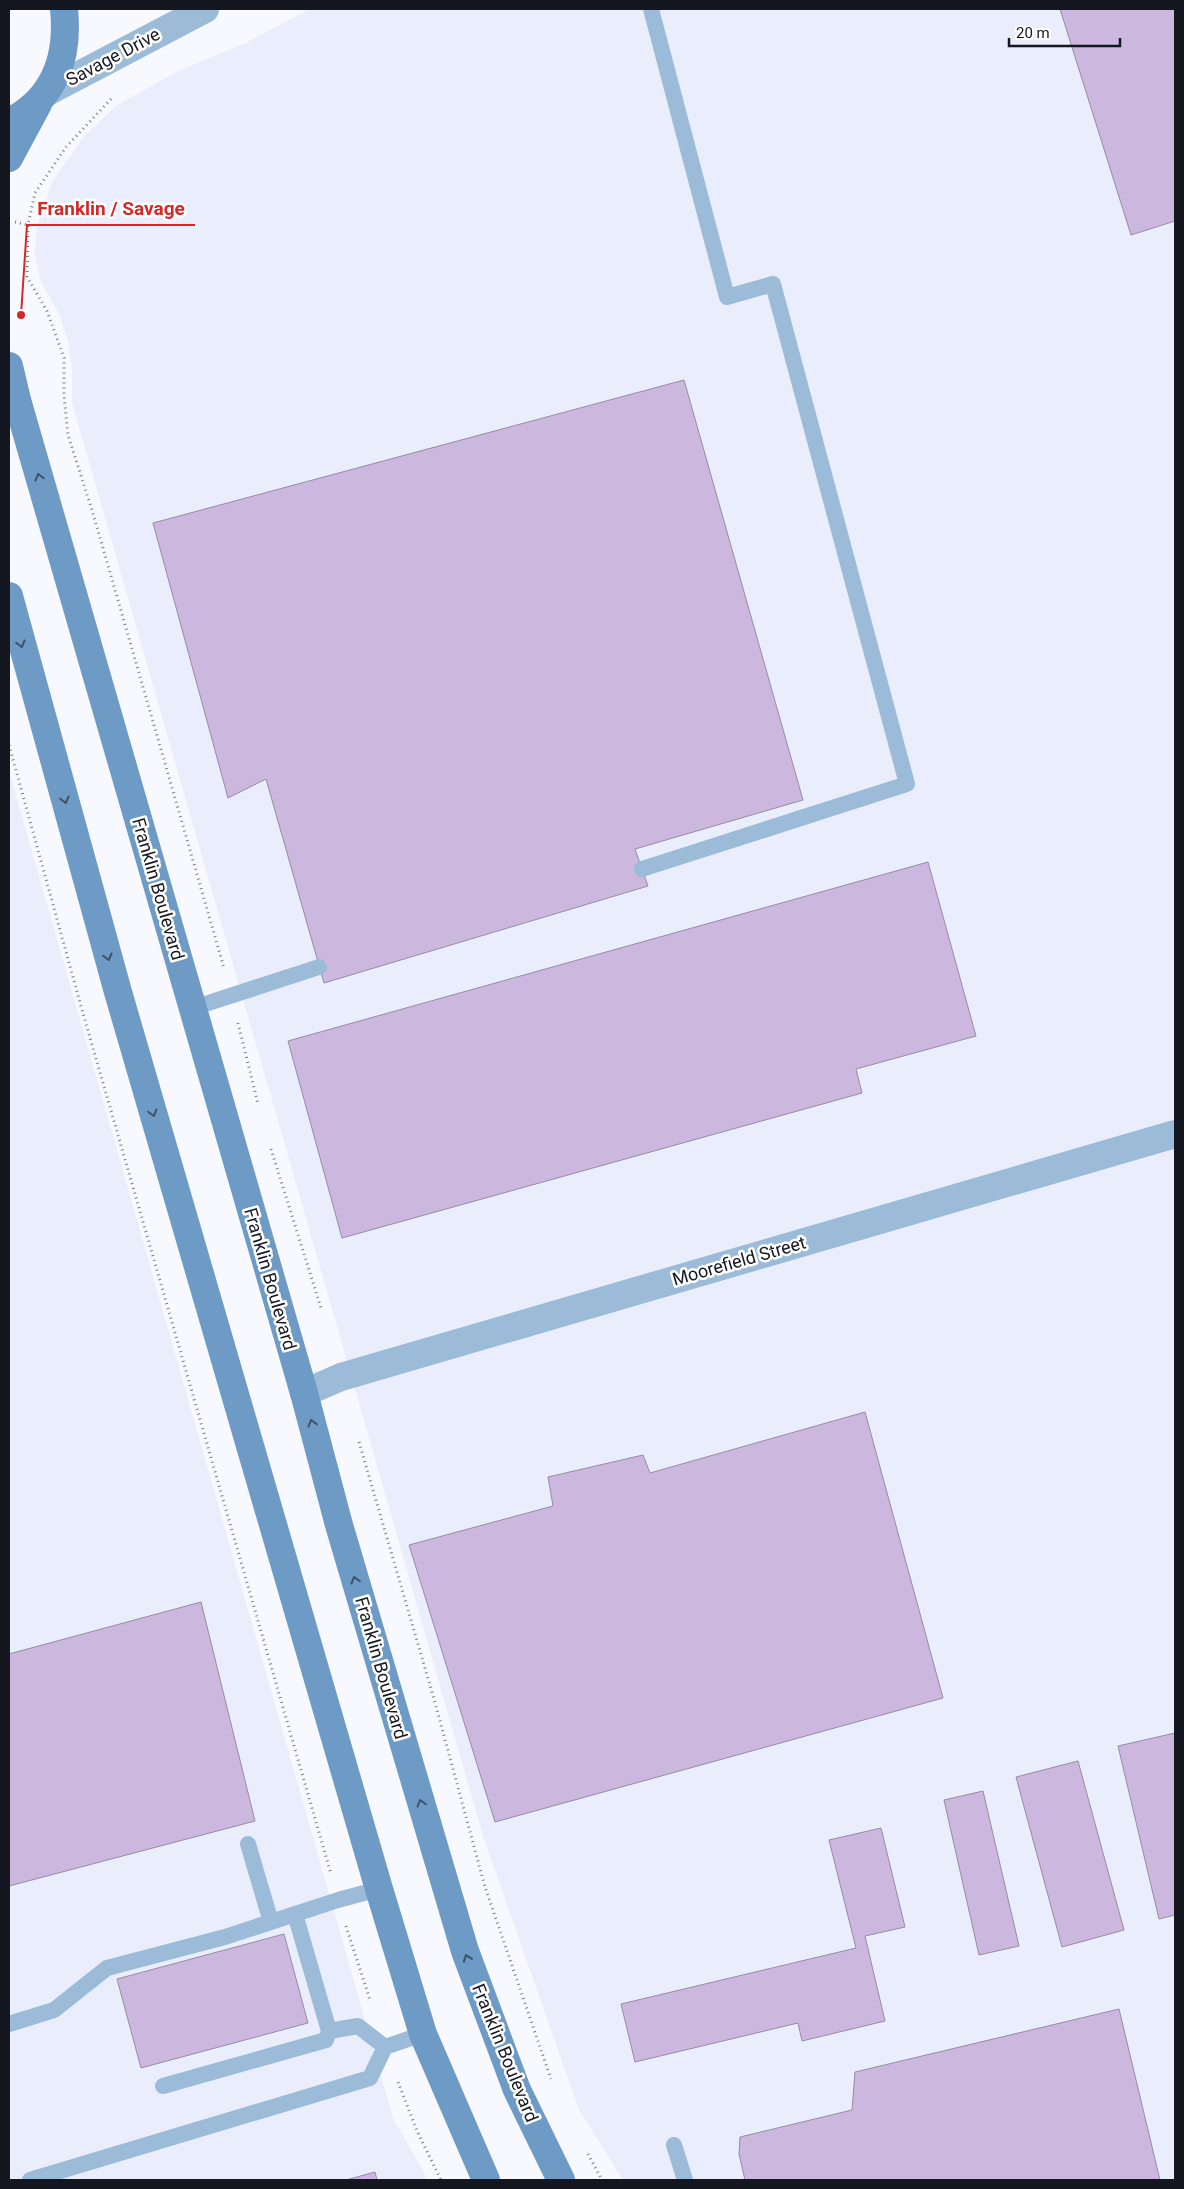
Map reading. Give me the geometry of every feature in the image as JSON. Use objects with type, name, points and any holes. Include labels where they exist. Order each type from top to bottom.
[{"type":"main road","points":[[9,158],[43,96],[62,55],[67,32],[64,9]]},
{"type":"main road","points":[[9,122],[21,116],[43,96]]},
{"type":"main road","name":"Franklin Boulevard","points":[[9,366],[16,400],[304,1393],[339,1525],[464,1951],[517,2090],[562,2180]]},
{"type":"main road","points":[[9,596],[118,992],[379,1889],[423,2034],[486,2180]]},
{"type":"street","name":"Savage Drive","points":[[43,96],[205,9]]},
{"type":"street","name":"Moorefield Street","points":[[304,1393],[353,1374],[1175,1134]]},
{"type":"lane","points":[[642,868],[907,784],[773,284],[727,297],[651,9]]},
{"type":"lane","points":[[193,1008],[319,967]]},
{"type":"lane","points":[[248,1844],[272,1922]]},
{"type":"lane","points":[[9,2024],[54,2010],[107,1968],[225,1937],[338,1900],[379,1889]]},
{"type":"lane","points":[[164,2086],[326,2040],[329,2031],[296,1914]]},
{"type":"lane","points":[[329,2031],[358,2026],[385,2047]]},
{"type":"lane","points":[[30,2180],[370,2078],[385,2047],[423,2034]]},
{"type":"lane","points":[[674,2145],[685,2180]]},
{"type":"path","points":[[117,95],[109,100],[66,147],[35,192],[28,225],[27,277],[47,311],[64,358],[64,396],[68,435],[92,510],[232,996],[260,1113]]},
{"type":"path","points":[[15,222],[28,225]]},
{"type":"path","points":[[9,745],[87,1026],[338,1900],[385,2047],[417,2131],[440,2180]]},
{"type":"path","points":[[269,1142],[321,1308]]},
{"type":"path","points":[[359,1442],[434,1699],[485,1887],[554,2085]]},
{"type":"path","points":[[584,2146],[602,2180]]},
{"type":"shaded area","points":[[310,9],[1175,9],[1175,2180],[623,2180],[579,2110],[484,1839],[72,403],[72,369],[68,341],[59,314],[40,280],[35,253],[37,225],[52,182],[84,136],[116,106],[176,72],[243,44]]},
{"type":"shaded area","points":[[9,771],[393,2118],[428,2180],[9,2180]]},
{"type":"building","points":[[1060,9],[1175,9],[1175,221],[1131,235]]},
{"type":"building","points":[[684,380],[803,800],[635,849],[648,886],[324,983],[266,779],[228,798],[153,523]]},
{"type":"building","points":[[928,862],[976,1036],[856,1069],[862,1093],[342,1238],[288,1041]]},
{"type":"building","points":[[865,1412],[943,1698],[495,1822],[409,1545],[553,1506],[548,1477],[643,1455],[650,1473]]},
{"type":"building","points":[[201,1602],[255,1821],[9,1886],[9,1654]]},
{"type":"building","points":[[1175,1733],[1175,1915],[1159,1919],[1118,1746]]},
{"type":"building","points":[[1078,1761],[1124,1930],[1062,1947],[1016,1777]]},
{"type":"building","points":[[983,1791],[1019,1946],[979,1955],[944,1800]]},
{"type":"building","points":[[881,1828],[905,1927],[865,1936],[885,2021],[802,2041],[798,2023],[635,2062],[621,2004],[856,1948],[829,1840]]},
{"type":"building","points":[[284,1934],[308,2023],[141,2068],[117,1979]]},
{"type":"building","points":[[1119,2009],[1160,2180],[745,2180],[739,2154],[740,2137],[852,2110],[855,2072]]},
{"type":"building","points":[[375,2172],[377,2180],[346,2180]]},
{"type":"place","name":"Franklin / Savage","points":[[21,315]]}]
